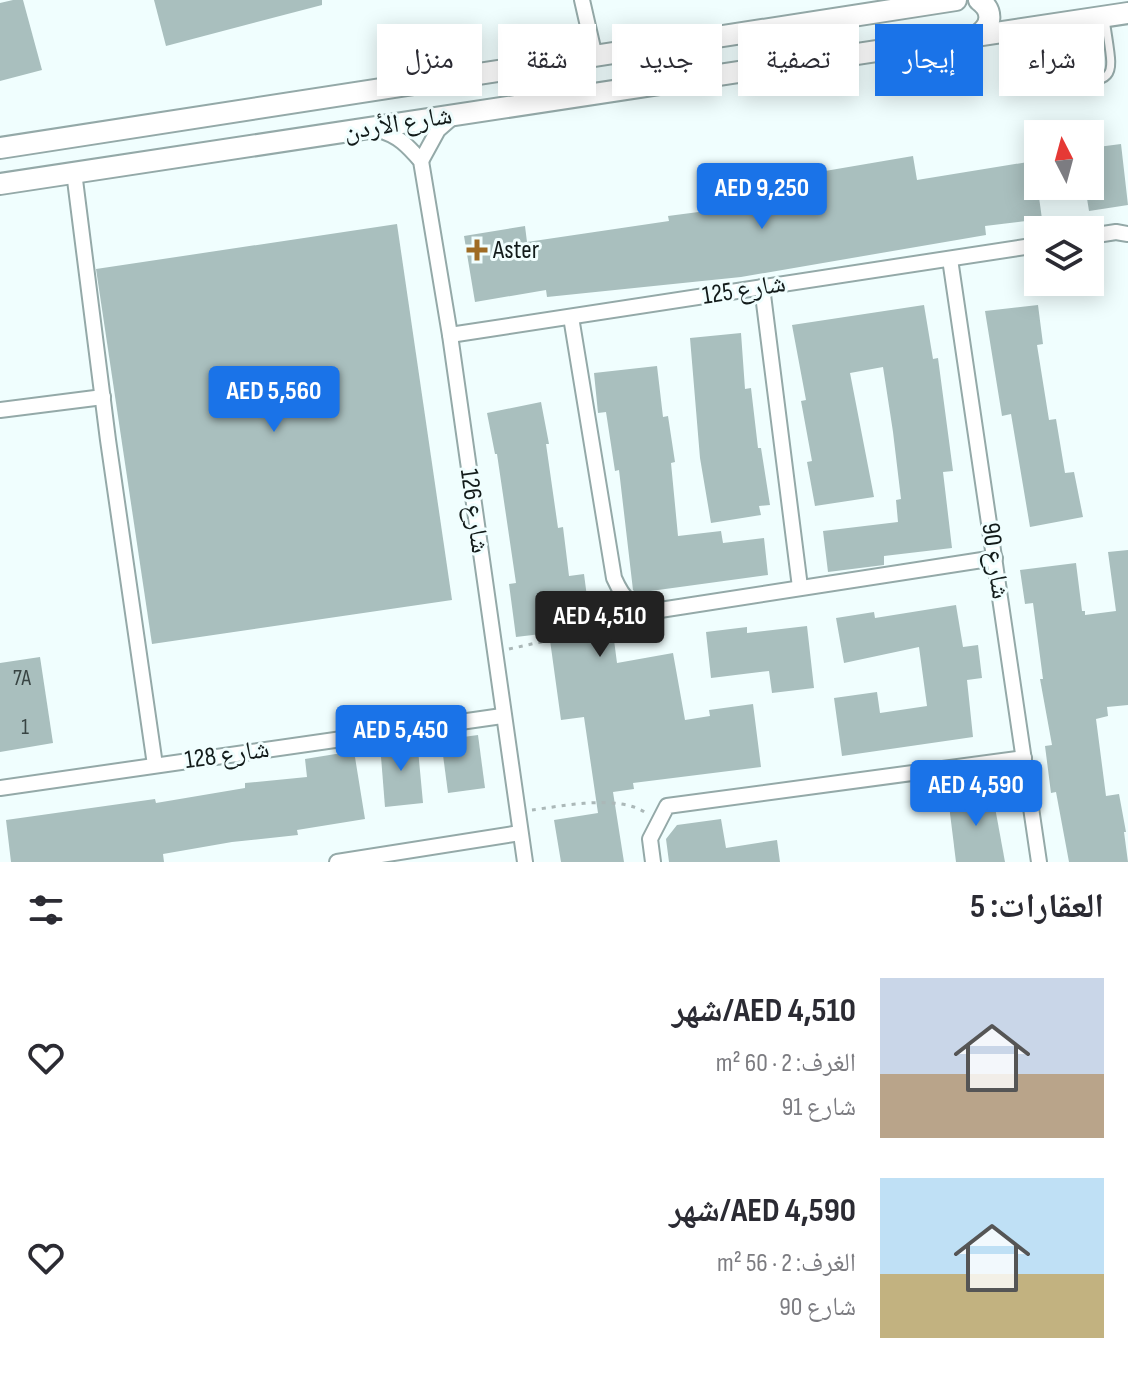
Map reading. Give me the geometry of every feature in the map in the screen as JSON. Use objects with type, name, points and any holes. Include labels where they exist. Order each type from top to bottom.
[{"type":"main road","name":"شارع الأردن","points":[[596,57],[956,0]]},
{"type":"main road","points":[[979,0],[990,16],[983,31]]},
{"type":"main road","name":"شارع الأردن","points":[[983,34],[1128,13]]},
{"type":"main road","name":"شارع الأردن","points":[[0,184],[875,51]]},
{"type":"main road","name":"شارع الأردن","points":[[0,148],[498,72]]},
{"type":"street","points":[[582,0],[587,24]]},
{"type":"street","points":[[370,129],[391,133],[407,144],[421,161],[438,130],[456,114]]},
{"type":"street","name":"شارع 126","points":[[421,161],[450,335],[525,862]]},
{"type":"street","points":[[74,172],[155,765]]},
{"type":"street","points":[[1104,234],[1128,234]]},
{"type":"street","name":"شارع 125","points":[[450,335],[1024,247]]},
{"type":"street","name":"شارع 90","points":[[950,259],[1039,862]]},
{"type":"street","points":[[762,287],[800,587]]},
{"type":"street","points":[[571,317],[614,578],[621,594],[632,605],[660,610],[995,558]]},
{"type":"street","points":[[0,410],[103,397]]},
{"type":"street","name":"شارع 128","points":[[0,788],[502,716]]},
{"type":"street","points":[[653,862],[650,839],[667,806],[1024,758]]},
{"type":"street","points":[[337,862],[381,858],[520,833]]},
{"type":"lane","points":[[1104,16],[1112,66],[1109,76],[1104,79]]},
{"type":"path","points":[[493,652],[618,625],[632,605]]},
{"type":"path","points":[[517,813],[595,802],[638,807],[659,822]]},
{"type":"building","points":[[23,0],[42,70],[0,81],[0,3]]},
{"type":"building","points":[[154,0],[322,0],[322,5],[166,46]]},
{"type":"building","points":[[1121,144],[1128,205],[1089,211],[1087,200],[1104,200],[1104,146]]},
{"type":"building","points":[[913,156],[917,180],[1024,163],[1024,200],[1039,200],[1042,216],[1024,216],[1024,221],[985,226],[986,235],[741,277],[547,297],[546,290],[475,302],[464,236],[525,226],[527,242],[669,221],[668,216],[729,208],[726,188]]},
{"type":"building","points":[[397,224],[452,600],[152,644],[96,269]]},
{"type":"building","points":[[924,305],[933,359],[938,358],[953,471],[943,472],[952,548],[884,556],[884,565],[828,572],[823,531],[898,522],[896,500],[901,499],[893,432],[883,367],[850,373],[874,497],[815,506],[807,462],[812,461],[801,401],[806,400],[792,325]]},
{"type":"building","points":[[1038,305],[1043,344],[1037,345],[1049,420],[1056,419],[1065,473],[1074,472],[1083,517],[1030,527],[1011,414],[1002,416],[985,311]]},
{"type":"building","points":[[741,333],[745,389],[751,388],[758,448],[761,448],[770,505],[759,506],[761,515],[711,523],[700,458],[690,338]]},
{"type":"building","points":[[657,366],[663,417],[668,416],[675,462],[671,463],[678,536],[721,531],[723,543],[764,538],[768,575],[636,593],[633,590],[619,470],[615,471],[606,412],[598,413],[594,373]]},
{"type":"building","points":[[541,402],[558,528],[563,527],[569,576],[584,574],[593,643],[614,640],[617,663],[673,653],[685,720],[710,716],[709,710],[753,704],[761,767],[633,783],[634,789],[613,792],[624,862],[561,862],[554,820],[598,813],[584,717],[561,720],[549,633],[516,637],[509,584],[516,583],[497,454],[487,413]]},
{"type":"building","points":[[1128,550],[1128,705],[1107,707],[1108,716],[1096,719],[1106,796],[1119,794],[1128,862],[1069,862],[1056,792],[1051,793],[1045,746],[1052,745],[1040,679],[1043,679],[1033,603],[1025,604],[1020,570],[1076,563],[1085,615],[1116,611],[1108,552]]},
{"type":"building","points":[[956,605],[963,647],[978,645],[982,678],[967,680],[973,737],[842,756],[834,698],[877,692],[880,713],[927,706],[919,647],[844,663],[836,618],[874,612],[875,618]]},
{"type":"building","points":[[807,626],[814,688],[772,693],[769,671],[711,678],[706,632],[747,627],[747,633]]},
{"type":"building","points":[[40,657],[53,743],[0,752],[0,663]]},
{"type":"building","points":[[478,735],[485,788],[448,793],[441,740]]},
{"type":"building","points":[[417,739],[423,803],[385,807],[380,744]]},
{"type":"building","points":[[354,751],[365,819],[297,830],[298,835],[163,854],[164,862],[11,862],[6,820],[155,799],[156,803],[245,788],[245,783],[307,777],[305,759]]},
{"type":"building","points":[[992,791],[1005,862],[956,862],[948,797]]},
{"type":"building","points":[[721,819],[726,848],[777,840],[780,862],[669,862],[666,839],[677,825]]},
{"type":"place","name":"Aster","points":[[477,250]]}]
